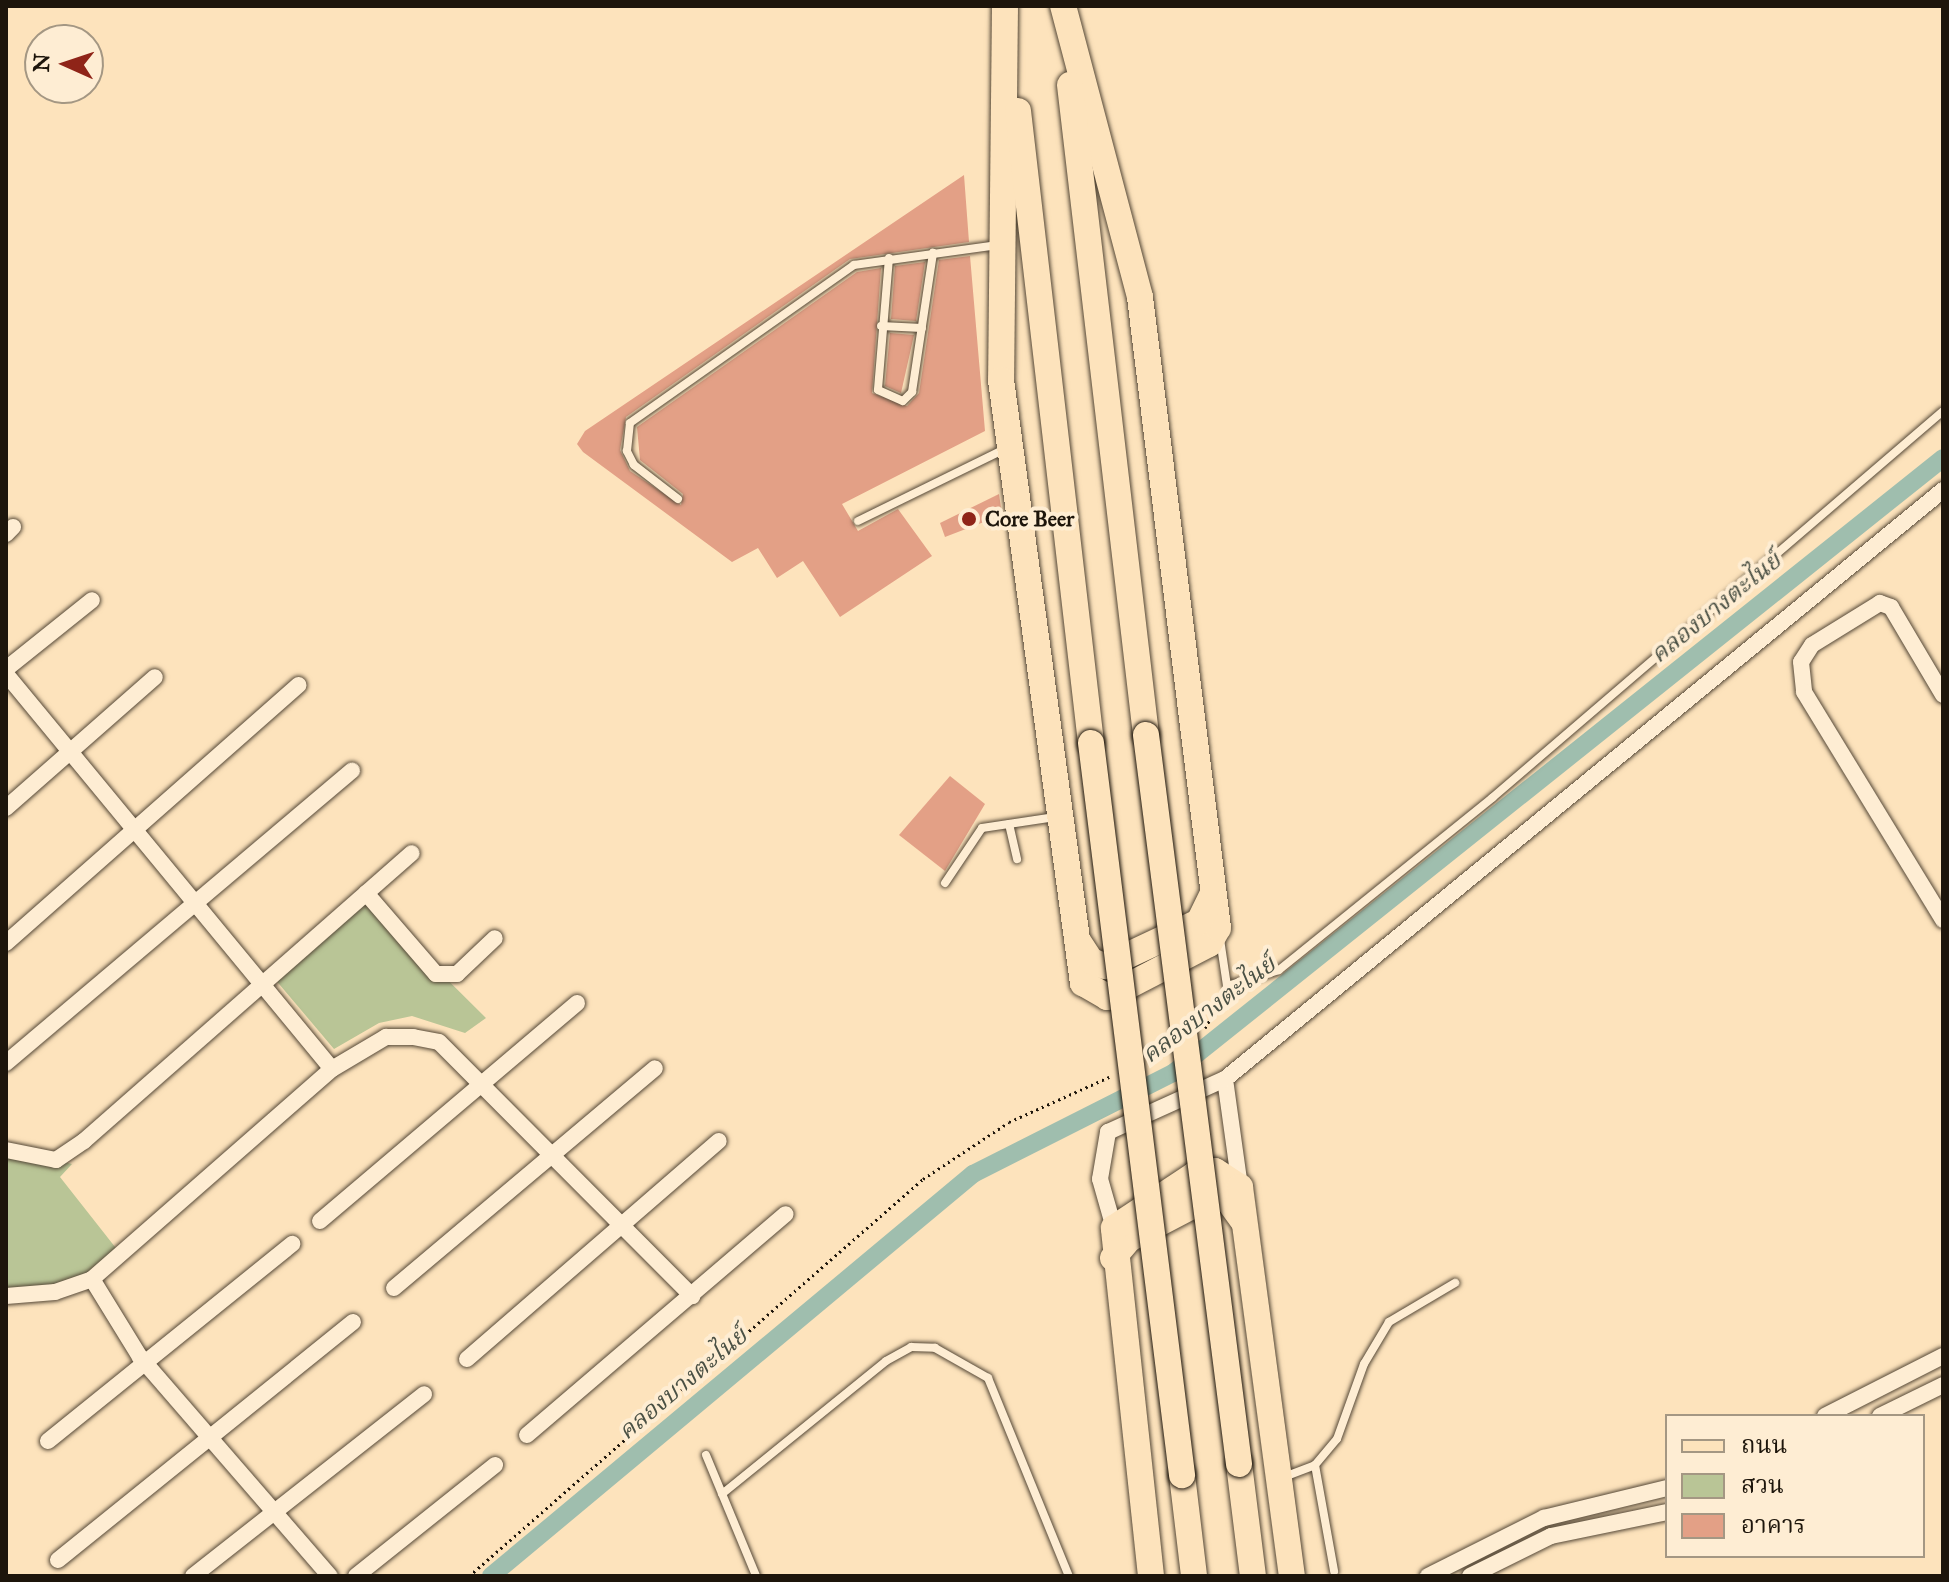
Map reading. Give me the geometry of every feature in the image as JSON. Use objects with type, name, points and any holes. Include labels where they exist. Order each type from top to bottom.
[{"type":"main road","points":[[1006,6],[1001,380],[1064,816],[1075,936],[1083,983],[1107,997],[1209,944],[1218,928],[1144,350],[1140,297],[1062,6]]},
{"type":"main road","points":[[1006,6],[1091,743],[1194,1576]]},
{"type":"main road","points":[[1062,6],[1146,735],[1253,1576]]},
{"type":"main road","points":[[1102,357],[1105,322],[1116,308],[1133,313],[1144,350]]},
{"type":"main road","points":[[1011,438],[1010,395],[1023,384],[1044,391],[1053,419]]},
{"type":"main road","points":[[1075,936],[1091,961],[1105,966],[1199,922],[1213,893]]},
{"type":"main road","points":[[1151,1576],[1113,1258],[1114,1228],[1194,1175],[1224,1172],[1240,1187],[1292,1576]]},
{"type":"main road","points":[[1113,1258],[1129,1239],[1210,1200],[1234,1201],[1245,1225]]},
{"type":"street","points":[[1114,1228],[1100,1179],[1108,1132],[1225,1079],[1943,490]]},
{"type":"street","points":[[92,600],[6,672],[332,1069]]},
{"type":"street","points":[[1943,695],[1891,607],[1880,603],[1812,645],[1801,662],[1804,692],[1943,920]]},
{"type":"street","points":[[6,808],[155,677]]},
{"type":"street","points":[[6,943],[299,685]]},
{"type":"street","points":[[6,1063],[352,771]]},
{"type":"street","points":[[6,1150],[56,1160],[412,853]]},
{"type":"street","points":[[366,893],[418,961],[436,974],[457,974],[495,938]]},
{"type":"street","points":[[320,1221],[577,1003]]},
{"type":"street","points":[[6,1296],[55,1292],[92,1279],[332,1069],[386,1037],[413,1037],[439,1042],[692,1296]]},
{"type":"street","points":[[394,1288],[655,1068]]},
{"type":"street","points":[[1225,1079],[1240,1187]]},
{"type":"street","points":[[467,1359],[719,1141]]},
{"type":"street","points":[[527,1435],[786,1214]]},
{"type":"street","points":[[48,1441],[292,1244]]},
{"type":"street","points":[[92,1279],[145,1362],[206,1439],[330,1576]]},
{"type":"street","points":[[58,1560],[353,1322]]},
{"type":"street","points":[[1829,1414],[1941,1362]]},
{"type":"street","points":[[1884,1414],[1943,1385]]},
{"type":"street","points":[[193,1576],[424,1394]]},
{"type":"street","points":[[356,1576],[495,1465]]},
{"type":"street","points":[[1428,1576],[1544,1518],[1663,1489]]},
{"type":"street","points":[[1470,1576],[1551,1536],[1665,1512]]},
{"type":"lane","points":[[678,499],[634,465],[627,451],[630,423],[854,265],[1002,245]]},
{"type":"lane","points":[[889,258],[878,390],[895,401],[912,392],[933,253]]},
{"type":"lane","points":[[881,326],[922,328]]},
{"type":"lane","points":[[1218,928],[1227,986],[1279,970],[1492,798],[1943,411]]},
{"type":"lane","points":[[858,521],[1011,438]]},
{"type":"lane","points":[[945,883],[971,836],[1009,824],[1064,816]]},
{"type":"lane","points":[[1009,824],[1017,859]]},
{"type":"lane","points":[[1279,1479],[1315,1465],[1343,1427],[1364,1364],[1389,1322],[1455,1283]]},
{"type":"lane","points":[[722,1494],[886,1361],[911,1347],[935,1348],[988,1378],[1069,1576]]},
{"type":"lane","points":[[706,1455],[756,1576]]},
{"type":"lane","points":[[1315,1465],[1334,1571]]},
{"type":"path","points":[[1197,1032],[1218,1012],[1227,986]]},
{"type":"path","points":[[469,1576],[923,1179],[1009,1122],[1122,1071]]},
{"type":"green space","points":[[368,901],[486,1018],[465,1033],[412,1016],[379,1023],[334,1049],[274,978]]},
{"type":"green space","points":[[6,1147],[72,1164],[60,1177],[119,1252],[95,1274],[29,1294],[6,1292]]},
{"type":"building","points":[[964,175],[969,242],[850,259],[626,417],[620,450],[630,471],[681,505],[683,494],[640,460],[637,427],[857,272],[881,268],[872,393],[907,406],[919,393],[939,260],[970,256],[985,431],[842,504],[858,531],[898,509],[932,556],[840,617],[803,561],[777,578],[758,548],[732,562],[583,452],[577,444],[585,431]]},
{"type":"building","points":[[925,262],[916,321],[891,319],[895,266]]},
{"type":"building","points":[[890,333],[914,335],[901,393],[885,386]]},
{"type":"building","name":"Core Beer","points":[[999,494],[1002,515],[945,537],[940,523]]},
{"type":"building","points":[[950,776],[985,804],[945,871],[899,835]]},
{"type":"waterway","name":"คลองบางตะไนย์","points":[[491,1576],[973,1174],[1173,1073],[1943,458]]},
{"type":"place","name":"Core Beer","points":[[969,519]]}]
